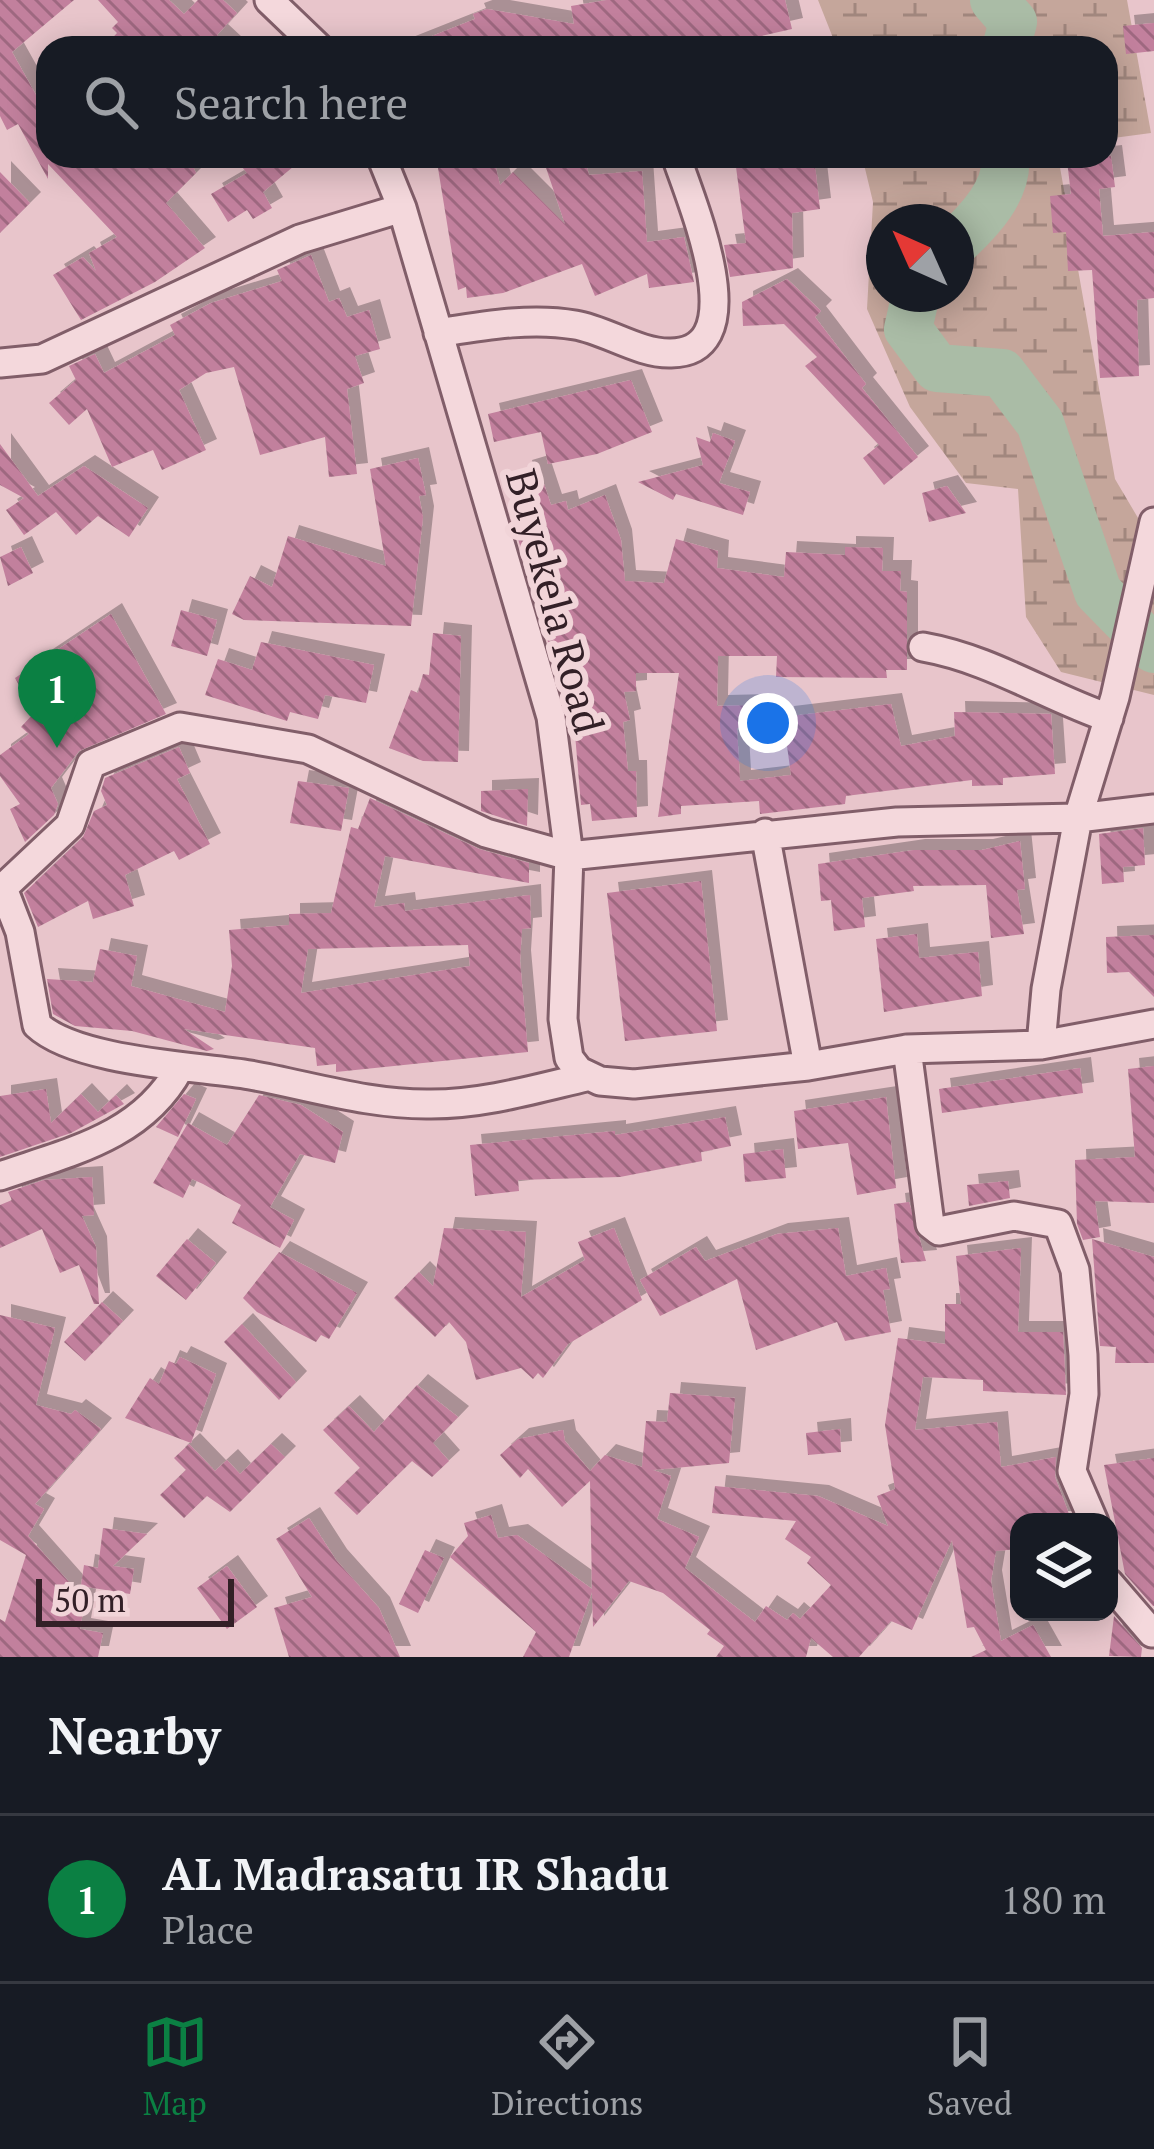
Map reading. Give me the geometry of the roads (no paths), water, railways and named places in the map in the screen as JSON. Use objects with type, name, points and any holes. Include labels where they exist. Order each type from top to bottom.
[{"type":"street","points":[[269,0],[306,36]]},
{"type":"street","name":"Buyekela Road","points":[[386,168],[402,208],[551,717],[569,856],[563,1019],[569,1058],[586,1077]]},
{"type":"street","points":[[438,333],[530,322],[575,325],[667,354],[688,351],[705,340],[717,310],[707,252],[680,168]]},
{"type":"street","points":[[0,363],[42,359],[300,239],[402,208]]},
{"type":"street","points":[[1041,1045],[1049,970],[1078,818],[1112,708],[1154,522]]},
{"type":"street","points":[[923,647],[1006,670],[1063,702],[1112,708]]},
{"type":"street","points":[[1154,809],[1078,818],[970,817],[765,833],[569,856],[486,833],[308,749],[180,727],[100,758],[86,771],[70,824],[11,876],[3,895],[20,932],[40,1030],[67,1042],[179,1069],[250,1075],[374,1103],[436,1105],[586,1077],[634,1084],[808,1066],[907,1049],[1041,1045],[1154,1024]]},
{"type":"street","points":[[765,833],[808,1066]]},
{"type":"street","points":[[907,1049],[930,1224],[939,1231],[1014,1216],[1058,1224],[1075,1270],[1083,1355],[1084,1394],[1072,1471],[1090,1513]]},
{"type":"street","points":[[0,1176],[123,1130],[166,1094],[179,1069]]},
{"type":"street","points":[[1118,1593],[1152,1633]]},
{"type":"waterway","points":[[994,0],[1013,22],[1009,36]]},
{"type":"waterway","points":[[974,224],[997,193],[1005,168]]},
{"type":"waterway","points":[[912,312],[908,329],[937,368],[1002,373],[1040,423],[1098,592],[1154,649]]},
{"type":"place","name":"AL Madrasatu IR Shadu","points":[[57,748]]}]
